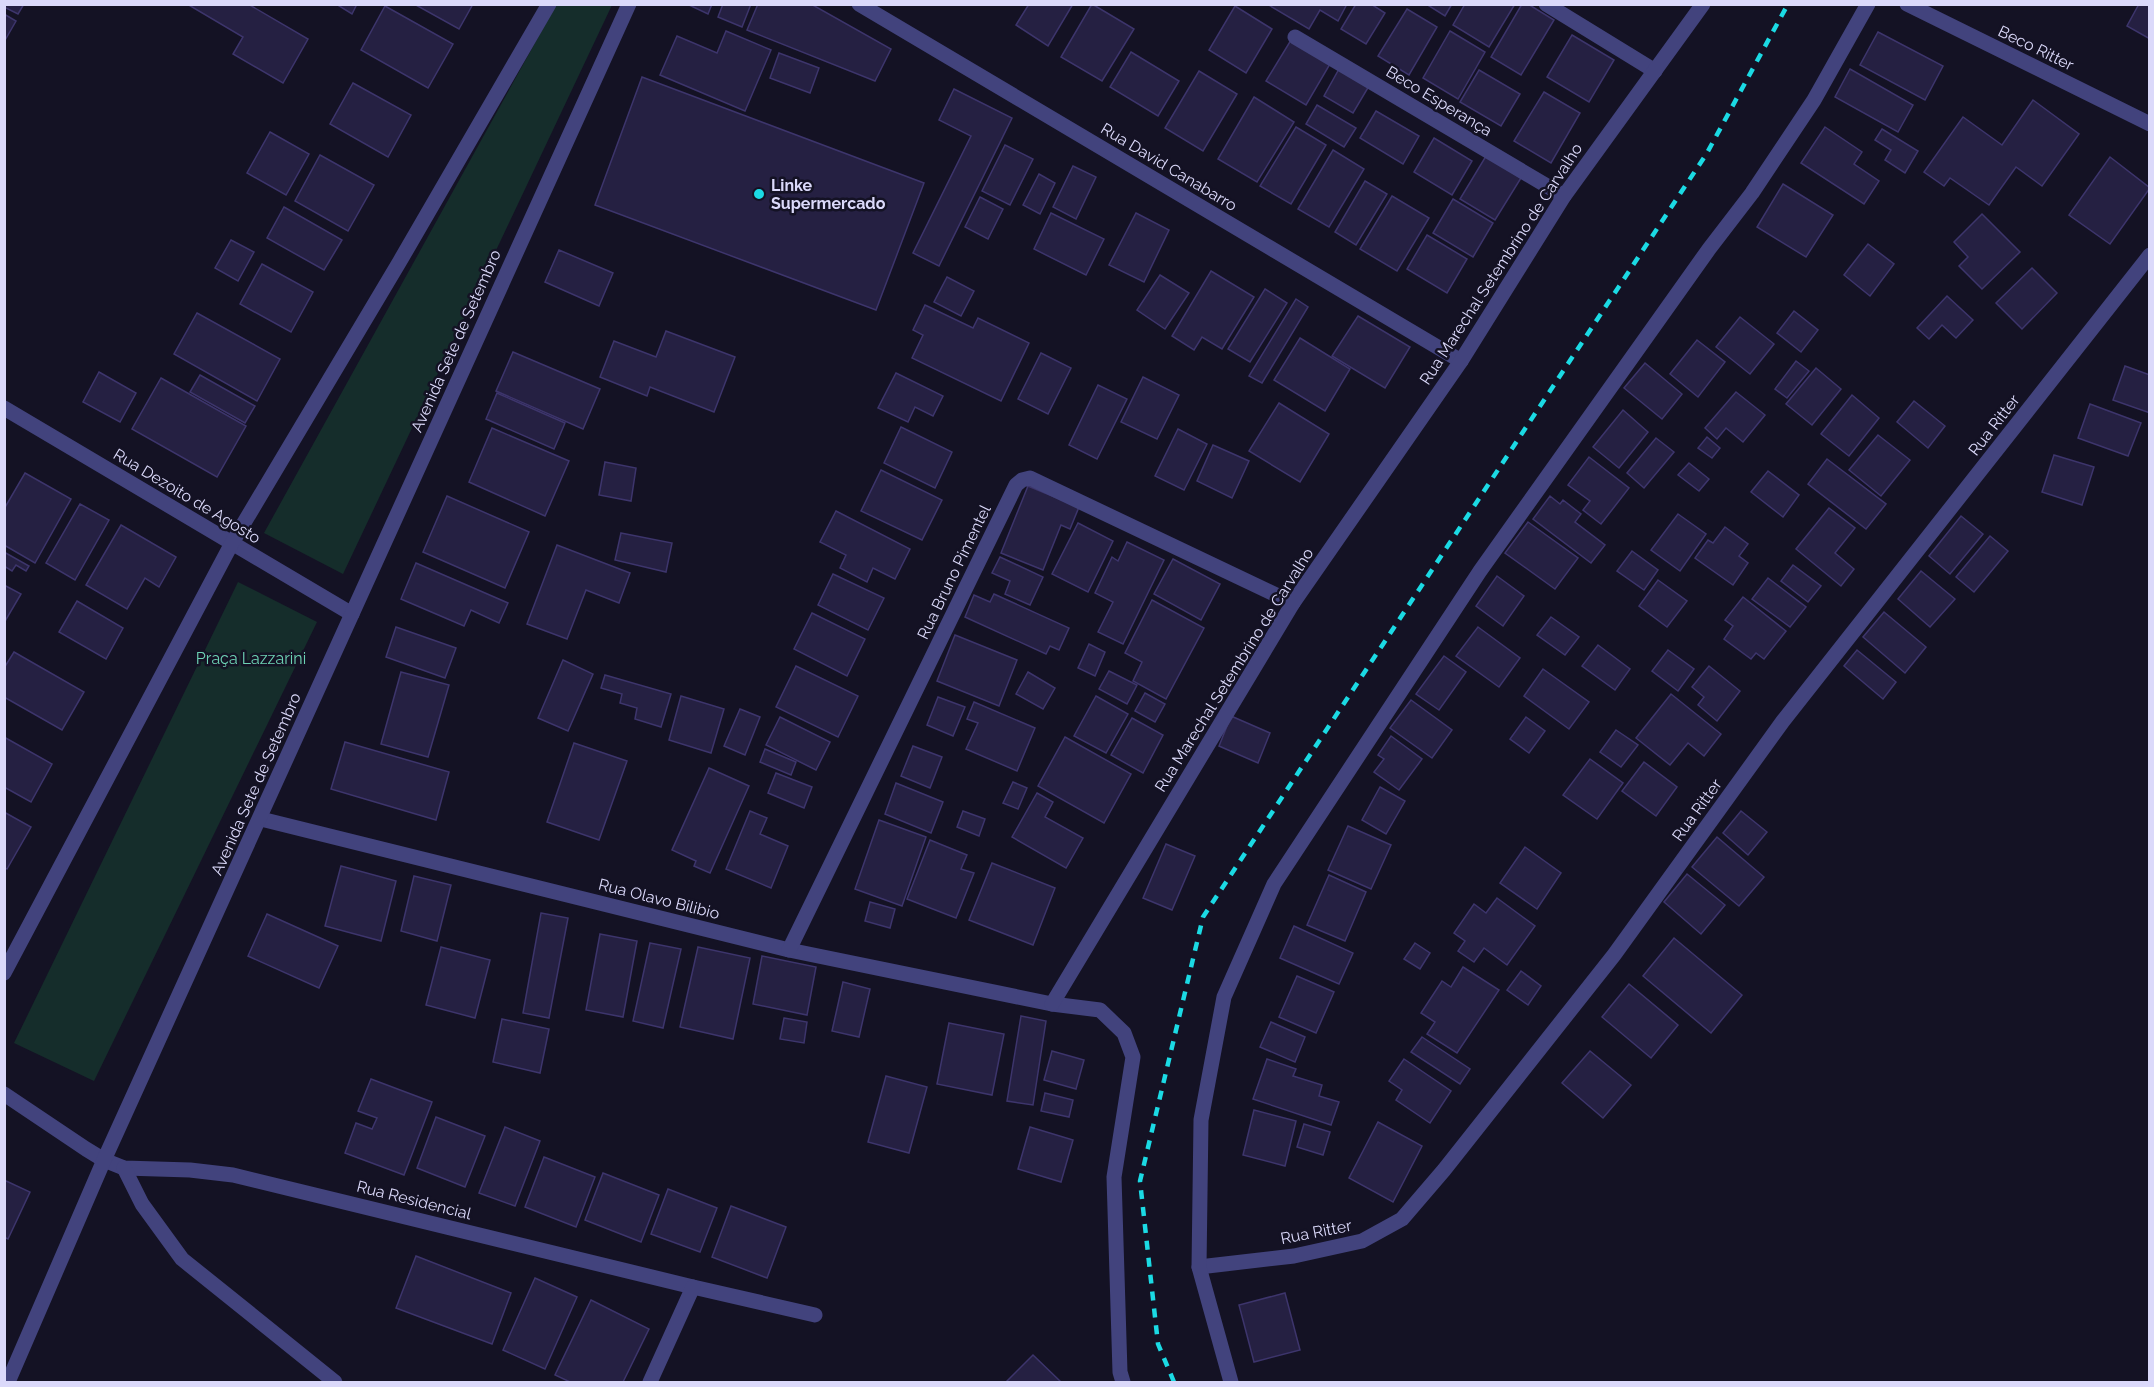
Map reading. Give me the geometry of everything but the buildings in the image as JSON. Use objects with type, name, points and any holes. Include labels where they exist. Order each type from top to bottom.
[{"type":"street","points":[[4,973],[232,543],[406,251],[549,4]]},
{"type":"street","name":"Avenida Sete de Setembro","points":[[8,1383],[104,1160],[261,819],[629,4]]},
{"type":"street","name":"Rua David Canabarro","points":[[859,4],[1461,361]]},
{"type":"street","points":[[1545,4],[1654,71]]},
{"type":"street","name":"Rua Marechal Setembrino de Carvalho","points":[[1052,1004],[1293,603],[1461,361],[1564,196],[1703,4]]},
{"type":"street","points":[[1231,1383],[1199,1267],[1201,1120],[1224,997],[1274,884],[1480,571],[1702,259],[1752,193],[1814,100],[1868,4]]},
{"type":"street","name":"Beco Ritter","points":[[1907,4],[2150,124]]},
{"type":"street","name":"Beco Esperança","points":[[1295,37],[1564,196]]},
{"type":"street","name":"Rua Ritter","points":[[1199,1267],[1294,1256],[1362,1242],[1402,1219],[1451,1161],[1614,955],[1783,721],[2150,255]]},
{"type":"street","name":"Rua Dezoito de Agosto","points":[[4,408],[352,614]]},
{"type":"street","name":"Rua Bruno Pimentel","points":[[789,950],[1011,496],[1022,480],[1030,478],[1293,603]]},
{"type":"street","name":"Rua Olavo Bilibio","points":[[261,819],[789,950],[1052,1004]]},
{"type":"street","points":[[1052,1004],[1100,1010],[1124,1033],[1133,1057],[1113,1177],[1120,1372],[1123,1383]]},
{"type":"street","name":"Rua Residencial","points":[[4,1095],[104,1160],[124,1168],[233,1174],[815,1315]]},
{"type":"street","points":[[124,1168],[142,1204],[182,1259],[335,1383]]},
{"type":"street","points":[[650,1383],[693,1287]]},
{"type":"green space","points":[[556,5],[612,5],[343,574],[264,533]]},
{"type":"green space","name":"Praça Lazzarini","points":[[238,582],[317,622],[94,1081],[14,1043]]},
{"type":"railway","points":[[1174,1382],[1158,1344],[1140,1181],[1203,917],[1707,153],[1788,4]]},
{"type":"place","name":"Linke Supermercado","points":[[759,194]]}]
